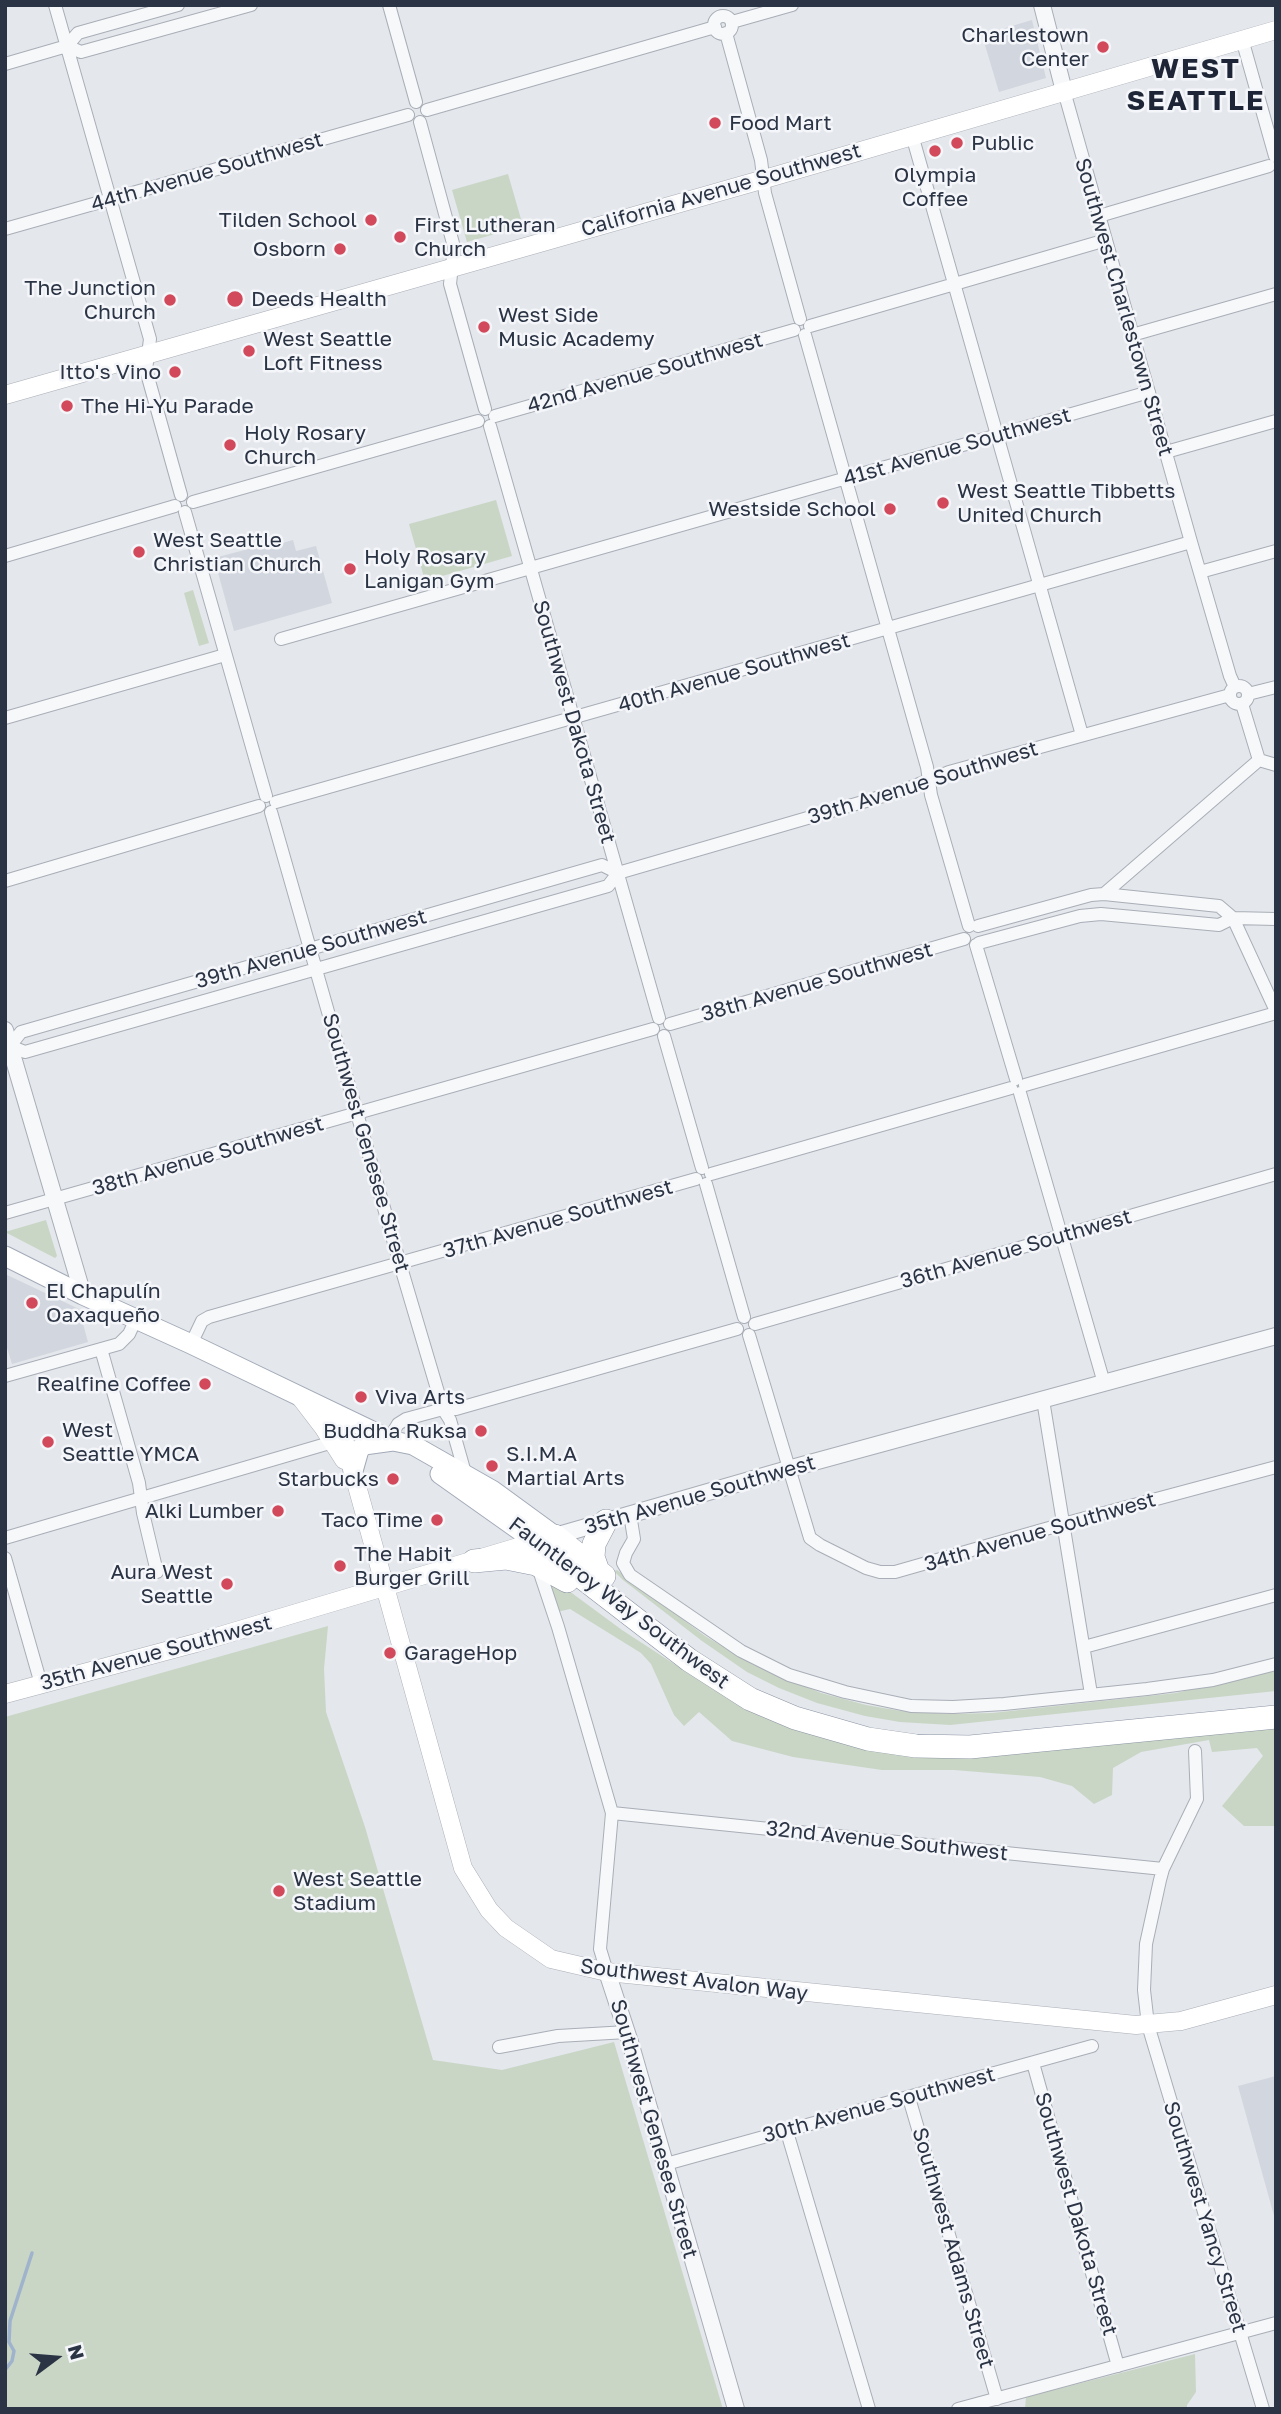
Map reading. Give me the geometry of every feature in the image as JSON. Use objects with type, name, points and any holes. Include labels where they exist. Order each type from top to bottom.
[{"type":"highway","points":[[598,1571],[593,1557],[594,1544],[606,1521]]},
{"type":"highway","points":[[474,1561],[506,1558],[543,1547]]},
{"type":"highway","name":"Fauntleroy Way Southwest","points":[[543,1547],[598,1571],[717,1662],[758,1688],[806,1710],[865,1724],[934,1733],[987,1732],[1276,1702]]},
{"type":"highway","name":"Fauntleroy Way Southwest","points":[[543,1547],[689,1660],[760,1704],[820,1727],[868,1739],[916,1745],[970,1747],[1276,1717]]},
{"type":"main road","name":"California Avenue Southwest","points":[[5,396],[1276,30]]},
{"type":"main road","name":"Fauntleroy Way Southwest","points":[[5,1256],[391,1440],[414,1445],[465,1473],[543,1547]]},
{"type":"main road","name":"Southwest Avalon Way","points":[[300,1396],[340,1444],[355,1478],[464,1868],[476,1891],[506,1928],[551,1959],[607,1972],[1057,2019],[1148,2025],[1181,2021],[1276,1995]]},
{"type":"main road","name":"Southwest Avalon Way","points":[[337,1414],[340,1444]]},
{"type":"main road","name":"Fauntleroy Way Southwest","points":[[391,1440],[408,1456],[455,1483],[543,1547]]},
{"type":"main road","points":[[355,1478],[359,1450],[364,1445],[391,1440]]},
{"type":"main road","name":"35th Avenue Southwest","points":[[5,1694],[196,1643],[474,1561]]},
{"type":"street","name":"Southwest Genesee Street","points":[[55,5],[150,339],[146,370],[225,655],[400,1264],[465,1473]]},
{"type":"street","points":[[5,64],[67,46],[78,33],[178,5]]},
{"type":"street","points":[[67,46],[81,52],[251,5]]},
{"type":"street","name":"Southwest Dakota Street","points":[[389,5],[421,111],[454,247],[450,284],[746,1326],[810,1538]]},
{"type":"street","points":[[421,111],[723,21],[792,5]]},
{"type":"street","name":"Southwest Charlestown Street","points":[[1042,5],[1232,691]]},
{"type":"street","points":[[723,21],[761,160],[765,193],[927,767],[930,795],[973,926],[983,934],[978,944],[1104,1383]]},
{"type":"street","points":[[1099,216],[1274,163],[1242,39]]},
{"type":"street","name":"44th Avenue Southwest","points":[[5,229],[408,115],[409,107],[421,111]]},
{"type":"street","points":[[912,135],[1082,735]]},
{"type":"street","name":"42nd Avenue Southwest","points":[[5,556],[1106,240]]},
{"type":"street","points":[[1132,335],[1276,294]]},
{"type":"street","name":"41st Avenue Southwest","points":[[281,639],[1149,392]]},
{"type":"street","points":[[1166,452],[1276,421]]},
{"type":"street","name":"40th Avenue Southwest","points":[[5,881],[1191,542]]},
{"type":"street","points":[[1200,572],[1276,551]]},
{"type":"street","points":[[5,718],[225,655]]},
{"type":"street","points":[[1232,691],[1243,687],[1259,760]]},
{"type":"street","points":[[1245,699],[1276,687]]},
{"type":"street","name":"39th Avenue Southwest","points":[[618,873],[602,865],[21,1032],[7,1041],[25,1052],[608,886],[618,873],[904,790],[949,772],[1232,691]]},
{"type":"street","points":[[1259,760],[1276,765]]},
{"type":"street","points":[[1104,894],[1259,760]]},
{"type":"street","points":[[1276,919],[1233,918],[1219,925],[1101,914],[1080,916],[978,944],[967,944],[964,939],[964,931],[973,926],[1091,895],[1104,894],[1219,906],[1233,918],[1276,1012]]},
{"type":"street","name":"38th Avenue Southwest","points":[[5,1213],[964,939]]},
{"type":"street","name":"37th Avenue Southwest","points":[[191,1344],[202,1321],[209,1317],[1276,1012]]},
{"type":"street","points":[[7,1041],[83,1295]]},
{"type":"street","name":"36th Avenue Southwest","points":[[391,1440],[401,1421],[443,1409],[456,1409],[1276,1174]]},
{"type":"street","points":[[5,1376],[119,1344],[126,1339],[136,1319]]},
{"type":"street","name":"35th Avenue Southwest","points":[[543,1547],[629,1514],[1276,1336]]},
{"type":"street","points":[[101,1349],[139,1483],[157,1572]]},
{"type":"street","points":[[1042,1400],[1091,1694]]},
{"type":"street","points":[[5,1538],[340,1444]]},
{"type":"street","name":"34th Avenue Southwest","points":[[810,1538],[866,1568],[895,1572],[1276,1468]]},
{"type":"street","name":"Fauntleroy Way Southwest","points":[[629,1514],[634,1539],[625,1553],[623,1563],[630,1575],[741,1651],[789,1675],[845,1692],[911,1706],[1004,1704],[1213,1679],[1276,1664]]},
{"type":"street","name":"Southwest Genesee Street","points":[[543,1547],[558,1627],[612,1813],[600,1949],[627,2032],[736,2409]]},
{"type":"street","points":[[5,1558],[41,1684]]},
{"type":"street","points":[[1084,1647],[1276,1595]]},
{"type":"street","name":"Southwest Yancy Street","points":[[1195,1751],[1197,1799],[1163,1869],[1146,1944],[1144,1990],[1148,2025],[1263,2409]]},
{"type":"street","name":"32nd Avenue Southwest","points":[[612,1813],[1163,1869]]},
{"type":"street","points":[[499,2048],[558,2036],[627,2032]]},
{"type":"street","name":"30th Avenue Southwest","points":[[666,2164],[1092,2046]]},
{"type":"street","name":"Southwest Dakota Street","points":[[1033,2063],[1118,2366]]},
{"type":"street","name":"Southwest Adams Street","points":[[909,2098],[997,2399]]},
{"type":"street","points":[[787,2132],[869,2409]]},
{"type":"street","points":[[958,2409],[1276,2323]]},
{"type":"shaded area","points":[[1032,20],[1046,78],[999,92],[982,35]]},
{"type":"shaded area","points":[[293,540],[296,551],[316,546],[332,603],[234,631],[214,558]]},
{"type":"shaded area","points":[[5,1274],[79,1309],[88,1342],[12,1364],[5,1341]]},
{"type":"shaded area","points":[[1276,2076],[1276,2223],[1238,2086]]},
{"type":"green space","points":[[508,174],[523,226],[467,242],[452,190]]},
{"type":"green space","points":[[496,500],[512,556],[425,581],[409,524]]},
{"type":"green space","points":[[193,590],[209,643],[199,646],[184,593]]},
{"type":"green space","points":[[46,1220],[57,1256],[55,1258],[5,1232]]},
{"type":"green space","points":[[617,1570],[705,1636],[752,1664],[821,1693],[866,1705],[901,1711],[992,1713],[1176,1693],[1276,1669],[1276,1691],[950,1725],[900,1722],[865,1716],[817,1703],[747,1672],[623,1580],[614,1571]]},
{"type":"green space","points":[[546,1574],[622,1630],[714,1690],[746,1707],[867,1747],[1276,1726],[1276,1826],[1244,1826],[1222,1806],[1263,1756],[1257,1748],[1212,1752],[1209,1740],[1141,1752],[1113,1768],[1112,1795],[1094,1804],[1072,1786],[1040,1777],[954,1770],[882,1770],[793,1757],[732,1741],[699,1712],[684,1726],[674,1715],[651,1664],[641,1653],[570,1609],[557,1612]]},
{"type":"green space","points":[[328,1626],[324,1669],[326,1712],[365,1827],[433,2060],[502,2070],[614,2042],[723,2409],[5,2409],[5,1717]]},
{"type":"green space","points":[[1195,2354],[1196,2392],[1187,2409],[1025,2409],[1026,2397]]},
{"type":"waterway","points":[[5,2370],[12,2361],[14,2351],[9,2342],[10,2321],[32,2253]]},
{"type":"place","name":"Charlestown Center","points":[[1103,47]]},
{"type":"place","name":"Food Mart","points":[[715,123]]},
{"type":"place","name":"Public","points":[[957,143]]},
{"type":"place","name":"Olympia Coffee","points":[[935,151]]},
{"type":"place","name":"Tilden School","points":[[371,220]]},
{"type":"place","name":"First Lutheran Church","points":[[400,237]]},
{"type":"place","name":"Osborn","points":[[340,249]]},
{"type":"place","name":"Deeds Health","points":[[235,299]]},
{"type":"place","name":"The Junction Church","points":[[170,300]]},
{"type":"place","name":"West Side Music Academy","points":[[484,327]]},
{"type":"place","name":"West Seattle Loft Fitness","points":[[249,351]]},
{"type":"place","name":"Itto's Vino","points":[[175,372]]},
{"type":"place","name":"The Hi-Yu Parade","points":[[67,406]]},
{"type":"place","name":"Holy Rosary Church","points":[[230,445]]},
{"type":"place","name":"West Seattle Tibbetts United Church","points":[[943,503]]},
{"type":"place","name":"Westside School","points":[[890,509]]},
{"type":"place","name":"West Seattle Christian Church","points":[[139,552]]},
{"type":"place","name":"Holy Rosary Lanigan Gym","points":[[350,569]]},
{"type":"place","name":"El Chapulín Oaxaqueño","points":[[32,1303]]},
{"type":"place","name":"Realfine Coffee","points":[[205,1384]]},
{"type":"place","name":"Viva Arts","points":[[361,1397]]},
{"type":"place","name":"Buddha Ruksa","points":[[481,1431]]},
{"type":"place","name":"West Seattle YMCA","points":[[48,1442]]},
{"type":"place","name":"S.I.M.A Martial Arts","points":[[492,1466]]},
{"type":"place","name":"Starbucks","points":[[393,1479]]},
{"type":"place","name":"Alki Lumber","points":[[278,1511]]},
{"type":"place","name":"Taco Time","points":[[437,1520]]},
{"type":"place","name":"The Habit Burger Grill","points":[[340,1566]]},
{"type":"place","name":"Aura West Seattle","points":[[227,1584]]},
{"type":"place","name":"GarageHop","points":[[390,1653]]},
{"type":"place","name":"West Seattle Stadium","points":[[279,1891]]},
{"type":"district","name":"WEST SEATTLE","points":[[1196,85]]}]
